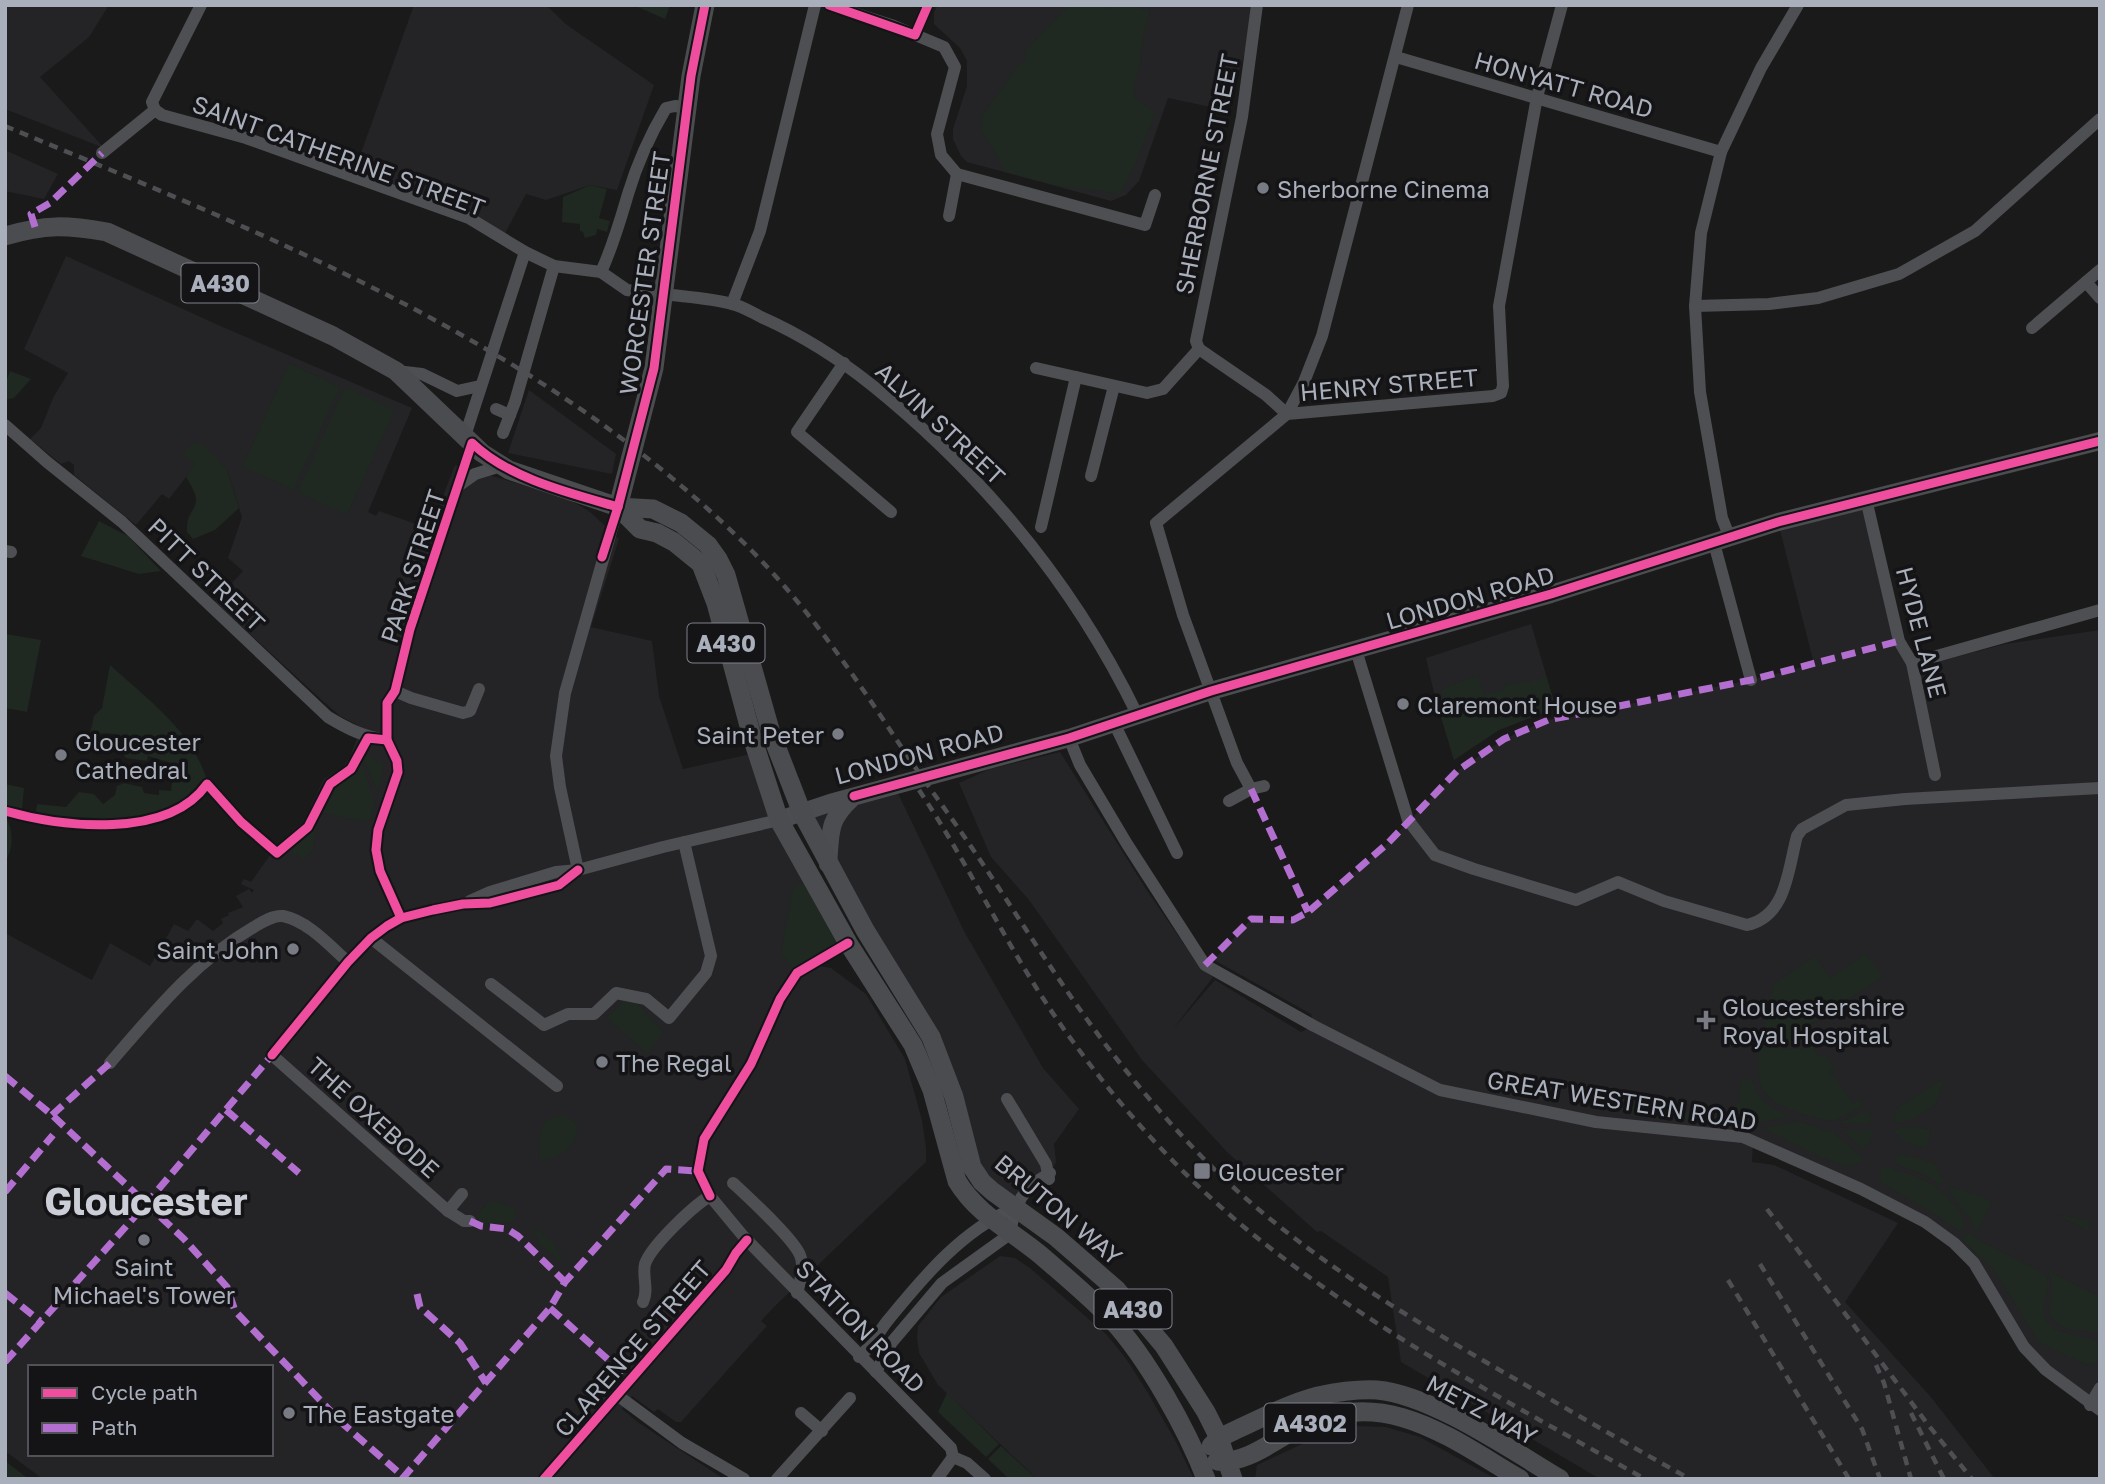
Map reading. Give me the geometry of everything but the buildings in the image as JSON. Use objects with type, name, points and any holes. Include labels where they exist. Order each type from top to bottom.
[{"type":"main road","name":"WORCESTER STREET","points":[[618,507],[649,392],[687,111],[705,5]]},
{"type":"main road","name":"A430","points":[[5,236],[35,227],[72,226],[107,232],[321,330],[396,371],[468,440],[501,466],[618,507],[653,509],[697,535],[719,559],[732,591],[771,733],[802,813]]},
{"type":"main road","name":"LONDON ROAD","points":[[779,820],[853,796],[1069,737],[1211,691],[1551,594],[1778,522],[2100,441]]},
{"type":"main road","name":"A430","points":[[618,507],[640,529],[657,533],[674,542],[701,564],[716,603],[752,737],[779,820]]},
{"type":"main road","points":[[828,864],[832,822],[853,796]]},
{"type":"main road","name":"BRUTON WAY","points":[[802,813],[828,864],[931,1037],[954,1097],[972,1167],[982,1182],[1056,1237],[1117,1290],[1164,1346],[1206,1412],[1231,1471]]},
{"type":"main road","name":"BRUTON WAY","points":[[779,820],[848,943],[913,1045],[932,1090],[957,1181],[964,1194],[990,1219],[1029,1245],[1112,1321],[1139,1356],[1163,1395],[1206,1479]]},
{"type":"main road","name":"METZ WAY","points":[[1520,1479],[1428,1425],[1399,1415],[1387,1414],[1343,1415],[1312,1422],[1231,1471],[1198,1460],[1219,1438],[1316,1396],[1378,1390],[1412,1398],[1441,1410],[1560,1479]]},
{"type":"street","points":[[102,153],[155,110],[152,102],[201,5]]},
{"type":"street","points":[[732,304],[760,231],[815,5]]},
{"type":"street","points":[[829,5],[944,47],[955,67],[937,134],[941,155],[957,174],[1145,225],[1155,195]]},
{"type":"street","points":[[915,35],[928,5]]},
{"type":"street","name":"SHERBORNE STREET","points":[[1199,349],[1196,341],[1242,117],[1257,5]]},
{"type":"street","points":[[1229,801],[1258,788],[1237,763],[1179,604],[1156,523],[1287,414],[1304,382],[1322,336],[1408,5]]},
{"type":"street","points":[[1537,97],[1562,5]]},
{"type":"street","points":[[1751,680],[1722,541],[1722,517],[1700,393],[1695,306],[1701,233],[1721,152],[1761,68],[1798,5]]},
{"type":"street","name":"HONYATT ROAD","points":[[1396,57],[1721,152]]},
{"type":"street","name":"HENRY STREET","points":[[1287,414],[1493,396],[1501,393],[1503,386],[1499,306],[1537,97]]},
{"type":"street","points":[[601,272],[614,245],[629,191],[651,134],[666,108],[675,106],[687,111]]},
{"type":"street","name":"SAINT CATHERINE STREET","points":[[155,110],[162,115],[246,138],[469,218],[554,266],[601,272],[627,290],[663,294]]},
{"type":"street","points":[[1695,306],[1769,304],[1818,298],[1899,274],[1975,231],[2100,119]]},
{"type":"street","points":[[949,216],[957,174]]},
{"type":"street","name":"PARK STREET","points":[[401,918],[380,871],[376,850],[378,830],[398,772],[397,761],[387,740],[387,703],[395,691],[410,629],[458,486],[480,386],[525,252]]},
{"type":"street","points":[[503,433],[554,266]]},
{"type":"street","points":[[2032,328],[2100,270]]},
{"type":"street","points":[[2086,282],[2100,298]]},
{"type":"street","name":"ALVIN STREET","points":[[663,294],[732,304],[798,333],[844,363],[899,407],[951,454],[997,504],[1062,584],[1119,676],[1138,714]]},
{"type":"street","points":[[1036,368],[1147,393],[1163,390],[1199,349],[1266,395],[1287,414]]},
{"type":"street","points":[[844,363],[797,432],[891,512]]},
{"type":"street","points":[[396,371],[422,374],[457,391],[480,386]]},
{"type":"street","points":[[1041,527],[1076,377]]},
{"type":"street","points":[[1091,476],[1114,386]]},
{"type":"street","points":[[496,409],[510,415]]},
{"type":"street","name":"PITT STREET","points":[[5,425],[47,463],[122,522],[328,717],[352,732],[368,738],[387,740]]},
{"type":"street","name":"PARK STREET","points":[[458,486],[475,474],[501,466]]},
{"type":"street","name":"HYDE LANE","points":[[1866,499],[1899,640],[1912,663],[1935,775]]},
{"type":"street","name":"WORCESTER STREET","points":[[578,870],[556,756],[565,693],[618,507]]},
{"type":"street","points":[[1912,663],[2100,610]]},
{"type":"street","points":[[1356,650],[1408,820],[1435,855],[1576,900],[1618,882],[1664,901],[1747,925],[1759,923],[1777,906],[1797,836],[1802,829],[1846,805],[2100,788]]},
{"type":"street","points":[[395,691],[463,713],[470,710],[479,690]]},
{"type":"street","points":[[1114,723],[1177,853]]},
{"type":"street","name":"GREAT WESTERN ROAD","points":[[1069,737],[1080,765],[1120,833],[1206,965],[1314,1026],[1440,1090],[1596,1122],[1743,1137],[1861,1189],[1925,1222],[1954,1244],[1974,1263],[2024,1348],[2046,1370],[2095,1407]]},
{"type":"street","points":[[110,1063],[193,970],[225,944],[267,919],[280,916],[293,919],[318,935],[348,962],[371,938],[401,918],[463,904],[490,903],[559,885],[578,870],[779,820]]},
{"type":"street","points":[[491,984],[544,1025],[568,1014],[594,1014],[616,993],[646,999],[669,1018],[706,973],[711,956],[684,842]]},
{"type":"street","points":[[371,938],[557,1086]]},
{"type":"street","name":"THE OXEBODE","points":[[348,962],[272,1055],[448,1211],[464,1221],[470,1221]]},
{"type":"street","points":[[859,1357],[872,1347],[884,1325],[936,1264],[990,1219],[1014,1208],[1033,1183],[1046,1177],[1007,1099]]},
{"type":"street","points":[[733,1184],[783,1233],[801,1256],[802,1272],[797,1293]]},
{"type":"street","name":"THE OXEBODE","points":[[448,1211],[462,1194]]},
{"type":"street","name":"STATION ROAD","points":[[643,1302],[647,1293],[646,1264],[650,1255],[684,1215],[710,1196],[797,1293],[951,1448],[953,1457],[967,1463],[985,1479]]},
{"type":"street","points":[[1010,1234],[1014,1208]]},
{"type":"street","name":"BRUTON WAY","points":[[876,1372],[892,1342],[942,1283],[1010,1234]]},
{"type":"street","name":"CLARENCE STREET","points":[[544,1479],[726,1270],[736,1252],[747,1240]]},
{"type":"street","points":[[2095,1407],[2100,1388]]},
{"type":"street","points":[[617,1395],[682,1443],[744,1479]]},
{"type":"street","points":[[777,1479],[850,1398]]},
{"type":"street","points":[[801,1413],[822,1431]]},
{"type":"street","points":[[937,1479],[953,1457]]},
{"type":"shaded area","points":[[5,5],[109,5],[89,37],[40,77],[104,148],[5,109]]},
{"type":"shaded area","points":[[414,5],[546,5],[567,25],[654,85],[617,190],[590,185],[546,200],[526,194],[502,239],[469,218],[352,178]]},
{"type":"shaded area","points":[[633,5],[670,5],[665,19]]},
{"type":"shaded area","points":[[938,5],[1257,5],[1255,24],[1225,110],[1168,98],[1139,181],[1126,195],[1111,201],[967,162],[961,156],[953,139],[953,129],[967,86],[967,61],[960,48],[934,24],[934,12]]},
{"type":"shaded area","points":[[1069,5],[1104,5],[1104,8],[1110,10],[1112,5],[1127,5],[1150,11],[1134,94],[1135,98],[1155,113],[1134,168],[1120,194],[1053,185],[1006,172],[982,132],[981,118],[1016,67],[1024,62],[1026,50]]},
{"type":"shaded area","points":[[5,150],[58,174],[44,199],[5,191]]},
{"type":"shaded area","points":[[590,185],[607,189],[599,218],[610,221],[607,232],[597,229],[596,235],[585,238],[580,231],[580,224],[562,222],[563,197]]},
{"type":"shaded area","points":[[66,256],[412,408],[368,512],[376,516],[379,511],[430,529],[455,465],[566,498],[589,511],[619,539],[591,627],[652,641],[659,696],[683,769],[751,754],[848,943],[823,958],[820,966],[831,968],[866,994],[905,1059],[922,1120],[926,1162],[775,1306],[761,1321],[767,1326],[681,1422],[676,1422],[658,1409],[654,1412],[632,1396],[622,1409],[724,1479],[43,1479],[5,1451],[5,933],[92,980],[110,943],[150,966],[174,924],[188,931],[197,919],[213,931],[223,923],[221,919],[229,915],[228,913],[243,907],[236,896],[249,889],[252,893],[254,890],[241,884],[244,879],[251,882],[278,844],[303,822],[324,779],[343,767],[350,757],[361,727],[340,716],[215,602],[243,571],[228,558],[242,517],[227,470],[196,464],[169,499],[162,494],[136,525],[74,475],[74,465],[69,461],[61,464],[30,439],[41,428],[53,398],[68,373],[24,349]]},
{"type":"shaded area","points":[[289,363],[340,387],[294,490],[242,467]]},
{"type":"shaded area","points":[[10,371],[31,379],[14,398],[5,400],[5,378],[7,379]]},
{"type":"shaded area","points":[[345,387],[395,410],[347,515],[297,492]]},
{"type":"shaded area","points":[[529,390],[616,454],[612,474],[508,453]]},
{"type":"shaded area","points":[[192,443],[204,445],[227,470],[239,508],[215,530],[193,539],[187,532],[187,523],[196,497],[186,477],[195,464],[183,454]]},
{"type":"shaded area","points":[[1866,499],[1899,640],[1922,666],[2005,644],[2100,630],[2100,1410],[2046,1370],[1974,1263],[1925,1222],[1753,1141],[1752,1162],[1774,1165],[1898,1223],[1845,1302],[1930,1396],[1995,1479],[1600,1479],[1401,1362],[1388,1277],[1321,1231],[1317,1232],[1227,1152],[1142,1060],[1029,900],[991,857],[959,783],[990,769],[1060,752],[1146,889],[1201,969],[1213,977],[1173,1029],[1215,980],[1301,1032],[1314,1026],[1311,1014],[1214,960],[1251,919],[1293,920],[1308,912],[1388,843],[1457,771],[1504,739],[1548,720],[1751,680],[1814,664],[1778,522]]},
{"type":"shaded area","points":[[99,521],[128,536],[161,571],[139,574],[81,556]]},
{"type":"shaded area","points":[[1531,624],[1556,708],[1499,730],[1454,760],[1426,658]]},
{"type":"shaded area","points":[[6,634],[41,640],[27,712],[5,708]]},
{"type":"shaded area","points":[[110,665],[178,729],[199,760],[206,777],[198,790],[185,801],[151,815],[95,822],[36,813],[37,804],[66,807],[79,792],[94,794],[103,804],[115,795],[117,786],[124,783],[142,787],[144,793],[159,795],[159,790],[171,791],[174,764],[148,756],[147,761],[126,758],[122,752],[121,738],[110,733],[90,733],[94,716],[102,708]]},
{"type":"shaded area","points":[[1478,675],[1484,694],[1505,689],[1504,685],[1546,676],[1556,708],[1499,730],[1454,760],[1436,701],[1443,698],[1441,689]]},
{"type":"shaded area","points":[[364,754],[384,764],[378,792],[364,760]]},
{"type":"shaded area","points":[[360,758],[375,803],[369,822],[319,812],[313,849],[303,860],[288,847],[310,827],[332,785],[352,770]]},
{"type":"shaded area","points":[[5,784],[24,788],[22,810],[9,808],[5,803]]},
{"type":"shaded area","points":[[894,785],[965,933],[1043,1068],[1079,1109],[1054,1144],[1056,1162],[1050,1173],[1014,1208],[992,1191],[954,1097],[802,813]]},
{"type":"shaded area","points":[[5,816],[12,839],[5,862]]},
{"type":"shaded area","points":[[811,879],[848,943],[797,973],[781,954],[793,888]]},
{"type":"shaded area","points":[[1867,953],[1883,977],[1801,1030],[1809,1041],[1799,1045],[1760,1044],[1775,983],[1815,956],[1830,978]]},
{"type":"shaded area","points":[[623,1001],[635,1001],[661,1030],[662,1034],[648,1054],[607,1018]]},
{"type":"shaded area","points":[[1812,1045],[1820,1057],[1825,1053],[1835,1068],[1830,1071],[1853,1103],[1859,1099],[1864,1107],[1837,1119],[1827,1120],[1780,1106],[1765,1093],[1758,1074],[1760,1047],[1801,1049]]},
{"type":"shaded area","points":[[1741,1078],[1752,1080],[1767,1103],[1790,1117],[1742,1125],[1631,1114],[1624,1103],[1724,1117],[1738,1104]]},
{"type":"shaded area","points":[[1941,1080],[1943,1083],[1936,1105],[1914,1119],[1896,1124],[1894,1122],[1899,1106]]},
{"type":"shaded area","points":[[1867,1110],[1872,1120],[1866,1124],[1837,1123]]},
{"type":"shaded area","points":[[561,1115],[578,1126],[574,1141],[561,1155],[540,1161],[540,1132],[547,1121]]},
{"type":"shaded area","points":[[1797,1121],[1833,1132],[1861,1156],[1861,1161],[1847,1167],[1763,1128]]},
{"type":"shaded area","points":[[1912,1126],[1931,1130],[1927,1149],[1905,1142],[1895,1132],[1895,1129]]},
{"type":"shaded area","points":[[1846,1130],[1871,1130],[1873,1134],[1869,1144],[1863,1149],[1846,1134]]},
{"type":"shaded area","points":[[1901,1154],[1935,1163],[1944,1183],[1941,1185],[1925,1175],[1897,1165],[1894,1159]]},
{"type":"shaded area","points":[[1888,1167],[1917,1177],[1941,1191],[1963,1216],[1964,1225],[1961,1232],[1883,1184],[1880,1178],[1881,1168]]},
{"type":"shaded area","points":[[1949,1186],[1985,1197],[1992,1203],[1976,1234],[1973,1224],[1950,1193]]},
{"type":"shaded area","points":[[488,1202],[514,1207],[517,1217],[512,1222],[482,1224],[476,1216]]},
{"type":"shaded area","points":[[2055,1214],[2090,1221],[2088,1231]]},
{"type":"shaded area","points":[[535,1228],[554,1243],[562,1263],[539,1244],[539,1238],[532,1232]]},
{"type":"shaded area","points":[[1968,1232],[2045,1274],[2048,1288],[2044,1312],[2047,1321],[2060,1331],[2100,1344],[2100,1356],[2095,1364],[2087,1365],[2040,1343],[1992,1268],[1964,1242],[1963,1238]]},
{"type":"shaded area","points":[[1000,1256],[1015,1258],[1030,1268],[1107,1335],[1148,1393],[1194,1479],[1037,1479],[938,1385],[919,1353],[918,1326],[941,1297]]},
{"type":"shaded area","points":[[2047,1270],[2100,1297],[2100,1335],[2063,1327],[2050,1316],[2052,1281]]},
{"type":"shaded area","points":[[947,1393],[999,1444],[986,1457],[938,1412]]},
{"type":"shaded area","points":[[1357,1426],[1386,1427],[1420,1437],[1496,1479],[1255,1479],[1257,1465],[1317,1437]]},
{"type":"shaded area","points":[[1001,1446],[1037,1479],[1009,1479],[988,1459]]},
{"type":"shaded area","points":[[5,1461],[29,1479],[5,1479]]},
{"type":"railway","points":[[5,126],[205,210],[400,302],[494,354],[585,412],[671,477],[752,551],[815,624],[962,833],[1106,1046],[1177,1131],[1209,1164],[1279,1226],[1395,1308],[1690,1479]]},
{"type":"railway","points":[[919,790],[1052,1013],[1093,1069],[1178,1167],[1250,1232],[1344,1301],[1442,1364],[1645,1479]]},
{"type":"railway","points":[[1767,1209],[1929,1426],[1972,1479]]},
{"type":"railway","points":[[1760,1264],[1862,1429],[1880,1479]]},
{"type":"railway","points":[[1728,1280],[1849,1479]]},
{"type":"railway","points":[[1876,1365],[1884,1383],[1911,1479]]},
{"type":"railway","points":[[1911,1413],[1944,1479]]},
{"type":"marked path","points":[[35,227],[31,214],[50,203],[102,153]]},
{"type":"marked path","points":[[1205,965],[1251,919],[1293,920],[1308,912],[1388,843],[1457,771],[1504,739],[1548,720],[1751,680],[1899,641]]},
{"type":"marked path","points":[[1251,789],[1308,912]]},
{"type":"marked path","points":[[5,1362],[146,1204],[272,1055]]},
{"type":"marked path","points":[[52,1115],[110,1063]]},
{"type":"marked path","points":[[5,1076],[52,1115],[184,1239],[227,1287],[235,1311],[342,1423],[406,1479]]},
{"type":"marked path","points":[[226,1110],[299,1173]]},
{"type":"marked path","points":[[5,1192],[53,1135]]},
{"type":"marked path","points":[[402,1479],[550,1308],[565,1282],[666,1169],[698,1171]]},
{"type":"marked path","points":[[470,1221],[481,1226],[507,1229],[518,1236],[565,1282]]},
{"type":"marked path","points":[[5,1293],[40,1321]]},
{"type":"marked path","points":[[417,1294],[420,1307],[460,1343],[486,1383]]},
{"type":"marked path","points":[[550,1308],[631,1380]]},
{"type":"cycle path","points":[[602,557],[618,507],[654,368],[691,76],[705,5]]},
{"type":"cycle path","points":[[829,5],[915,35],[928,5]]},
{"type":"cycle path","points":[[854,796],[1069,738],[1211,691],[1551,594],[1778,522],[2100,441]]},
{"type":"cycle path","points":[[401,918],[380,871],[376,850],[378,830],[398,772],[397,761],[387,740],[387,703],[395,691],[410,629],[472,443],[503,466],[521,475],[618,507]]},
{"type":"cycle path","points":[[5,811],[28,817],[84,824],[141,821],[167,814],[189,802],[207,784],[241,822],[277,853],[308,827],[330,784],[351,769],[368,738],[387,740]]},
{"type":"cycle path","points":[[272,1055],[348,962],[387,926],[401,918],[433,910],[463,904],[490,903],[559,885],[578,870]]},
{"type":"cycle path","points":[[710,1196],[698,1171],[704,1139],[751,1064],[780,999],[797,973],[848,943]]},
{"type":"cycle path","points":[[544,1479],[726,1270],[747,1240]]},
{"type":"place","name":"Sherborne Cinema","points":[[1263,188]]},
{"type":"place","name":"Claremont House","points":[[1403,704]]},
{"type":"place","name":"Saint Peter","points":[[838,734]]},
{"type":"place","name":"Gloucester Cathedral","points":[[61,755]]},
{"type":"place","name":"Saint John","points":[[293,949]]},
{"type":"place","name":"Gloucestershire Royal Hospital","points":[[1706,1020]]},
{"type":"place","name":"The Regal","points":[[602,1062]]},
{"type":"place","name":"Gloucester","points":[[1202,1171]]},
{"type":"place","name":"Saint Michael's Tower","points":[[144,1240]]},
{"type":"place","name":"The Eastgate","points":[[289,1413]]},
{"type":"district","name":"Gloucester","points":[[146,1200]]}]
